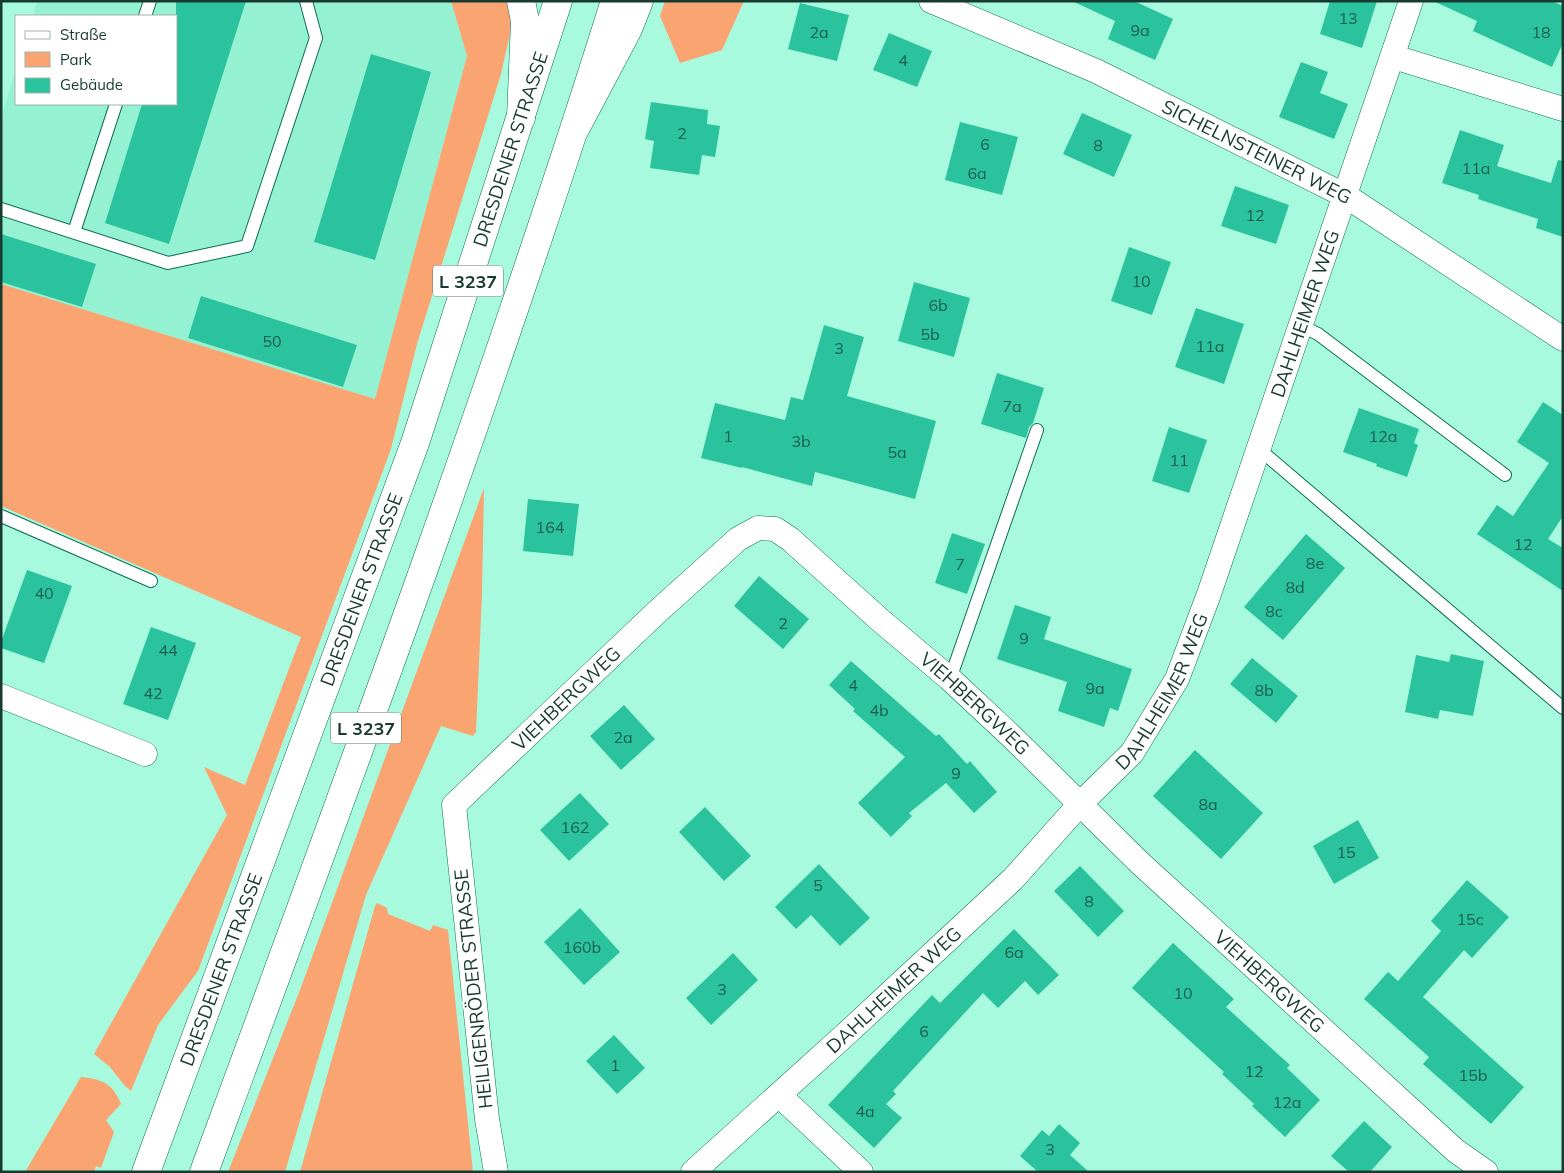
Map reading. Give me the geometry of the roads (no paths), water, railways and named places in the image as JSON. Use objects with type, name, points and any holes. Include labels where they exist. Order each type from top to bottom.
[{"type":"main road","points":[[521,1],[525,21],[521,118]]},
{"type":"main road","name":"DRESDENER STRASSE","points":[[146,1172],[415,444],[558,1]]},
{"type":"main road","name":"L 3237","points":[[204,1172],[336,816],[524,282],[615,1]]},
{"type":"main road","points":[[575,129],[628,29],[639,1]]},
{"type":"street","name":"SICHELNSTEINER WEG","points":[[931,1],[1096,71],[1346,196],[1563,339]]},
{"type":"street","name":"DAHLHEIMER WEG","points":[[692,1172],[779,1095],[1013,880],[1080,804],[1132,753],[1177,678],[1209,594],[1412,1]]},
{"type":"street","points":[[1394,58],[1563,109]]},
{"type":"street","name":"VIEHBERGWEG","points":[[454,805],[657,612],[738,539],[758,528],[775,529],[790,539],[950,680],[1011,736],[1141,864],[1456,1151],[1486,1172]]},
{"type":"street","points":[[1,696],[146,754]]},
{"type":"street","name":"HEILIGENRÖDER STRASSE","points":[[454,805],[485,1099],[496,1172]]},
{"type":"street","points":[[779,1095],[861,1172]]},
{"type":"lane","points":[[145,15],[150,1]]},
{"type":"lane","points":[[1,209],[168,263],[247,246],[316,38],[306,1]]},
{"type":"lane","points":[[74,232],[116,105]]},
{"type":"lane","points":[[1301,326],[1318,334],[1505,475]]},
{"type":"lane","points":[[950,680],[1037,430]]},
{"type":"lane","points":[[1259,449],[1563,708]]},
{"type":"lane","points":[[1,516],[150,581]]}]
